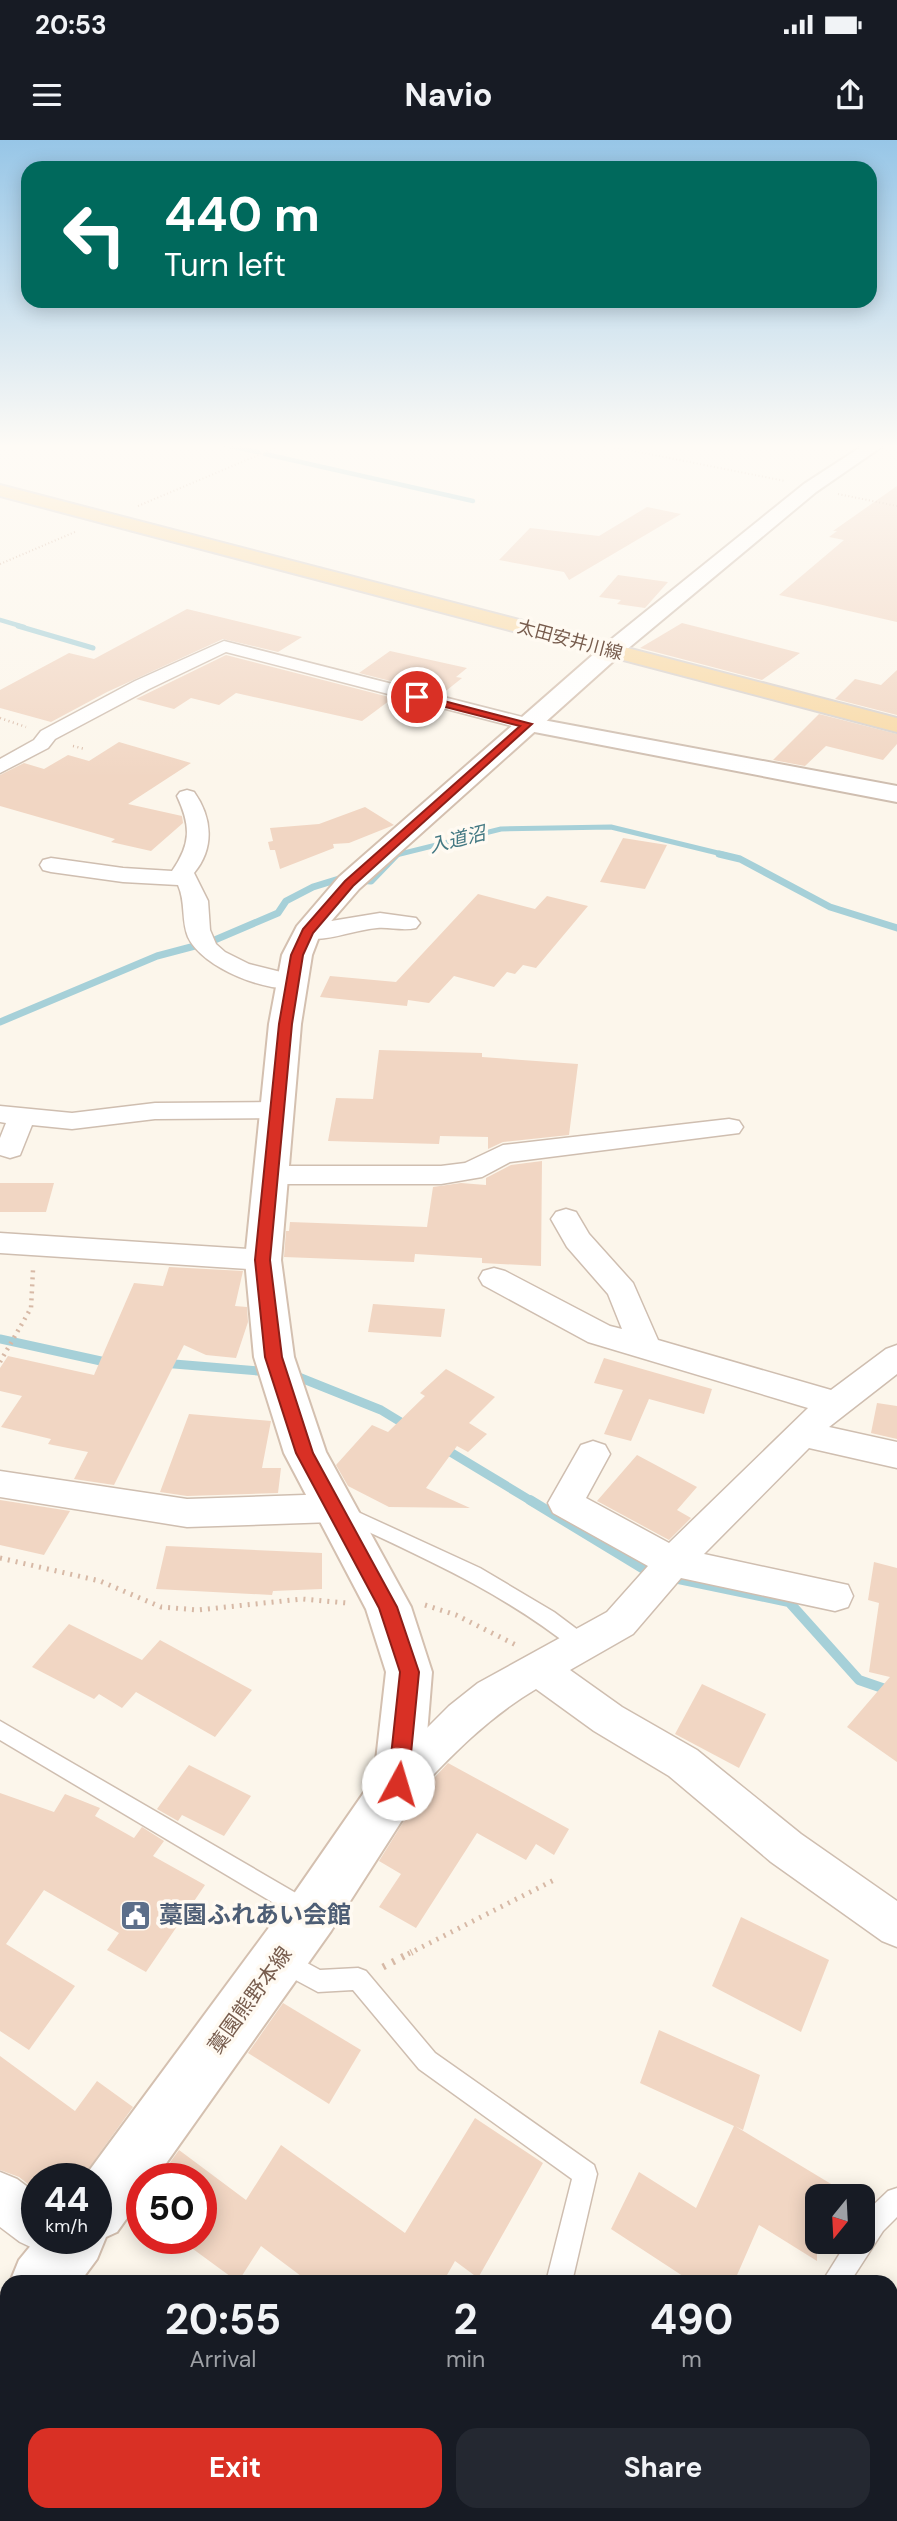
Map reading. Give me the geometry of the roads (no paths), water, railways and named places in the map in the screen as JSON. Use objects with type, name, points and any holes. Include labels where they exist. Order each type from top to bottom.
[{"type":"main road","name":"太田安井川線","points":[[251,556],[897,725]]},
{"type":"main road","name":"藁園熊野本線","points":[[112,2176],[280,1959],[398,1784],[410,1672],[388,1607],[305,1453],[278,1372],[263,1260],[270,1175],[297,955],[307,932],[354,879],[527,724],[723,556]]},
{"type":"main road","points":[[527,724],[691,752],[897,794]]},
{"type":"street","points":[[0,767],[41,744],[48,735],[142,685],[224,646],[527,724]]},
{"type":"street","points":[[187,796],[191,803],[199,849],[192,864],[183,872],[195,899],[203,943],[238,969],[292,982]]},
{"type":"street","points":[[51,865],[123,875],[185,878]]},
{"type":"street","points":[[307,932],[326,932],[379,919],[408,923]]},
{"type":"street","points":[[10,1149],[11,1115],[72,1121],[155,1111],[278,1110]]},
{"type":"street","points":[[270,1175],[441,1175],[472,1171],[503,1154],[729,1127]]},
{"type":"street","points":[[566,1219],[578,1240],[622,1290],[645,1348]]},
{"type":"street","points":[[0,1243],[263,1260]]},
{"type":"street","points":[[494,1278],[598,1334],[836,1404]]},
{"type":"street","points":[[398,1784],[463,1718],[492,1695],[620,1623],[673,1562],[802,1434],[897,1357]]},
{"type":"street","points":[[802,1434],[897,1455]]},
{"type":"street","points":[[593,1454],[565,1503],[673,1562],[835,1596]]},
{"type":"street","points":[[0,1484],[187,1513],[333,1508]]},
{"type":"street","points":[[540,1670],[608,1719],[682,1763],[786,1848],[897,1926]]},
{"type":"street","points":[[0,2196],[21,2211]]},
{"type":"lane","points":[[333,1508],[474,1573],[547,1618],[583,1645]]},
{"type":"lane","points":[[0,1730],[312,1913]]},
{"type":"lane","points":[[280,1959],[318,1982],[358,1979],[427,2061],[585,2174],[561,2275]]},
{"type":"lane","points":[[875,2221],[897,2200]]},
{"type":"lane","points":[[840,2275],[853,2254]]},
{"type":"waterway","points":[[0,620],[24,627]]},
{"type":"waterway","points":[[18,626],[93,648]]},
{"type":"waterway","name":"入道沼","points":[[396,855],[501,829],[611,827],[726,855]]},
{"type":"waterway","name":"入道沼","points":[[719,854],[740,859],[830,907],[897,928]]},
{"type":"waterway","name":"入道沼","points":[[0,1022],[157,956],[210,942],[278,913],[286,901],[313,887],[339,879],[371,881],[396,855]]},
{"type":"waterway","points":[[0,1339],[110,1363]]},
{"type":"waterway","points":[[162,1363],[270,1372]]},
{"type":"waterway","points":[[291,1374],[381,1410],[409,1427]]},
{"type":"waterway","points":[[442,1447],[533,1502]]},
{"type":"waterway","points":[[530,1500],[642,1568],[656,1573]]},
{"type":"waterway","points":[[669,1577],[789,1602],[859,1680],[897,1693]]},
{"type":"place","name":"藁園ふれあい会館","points":[[136,1915]]}]
